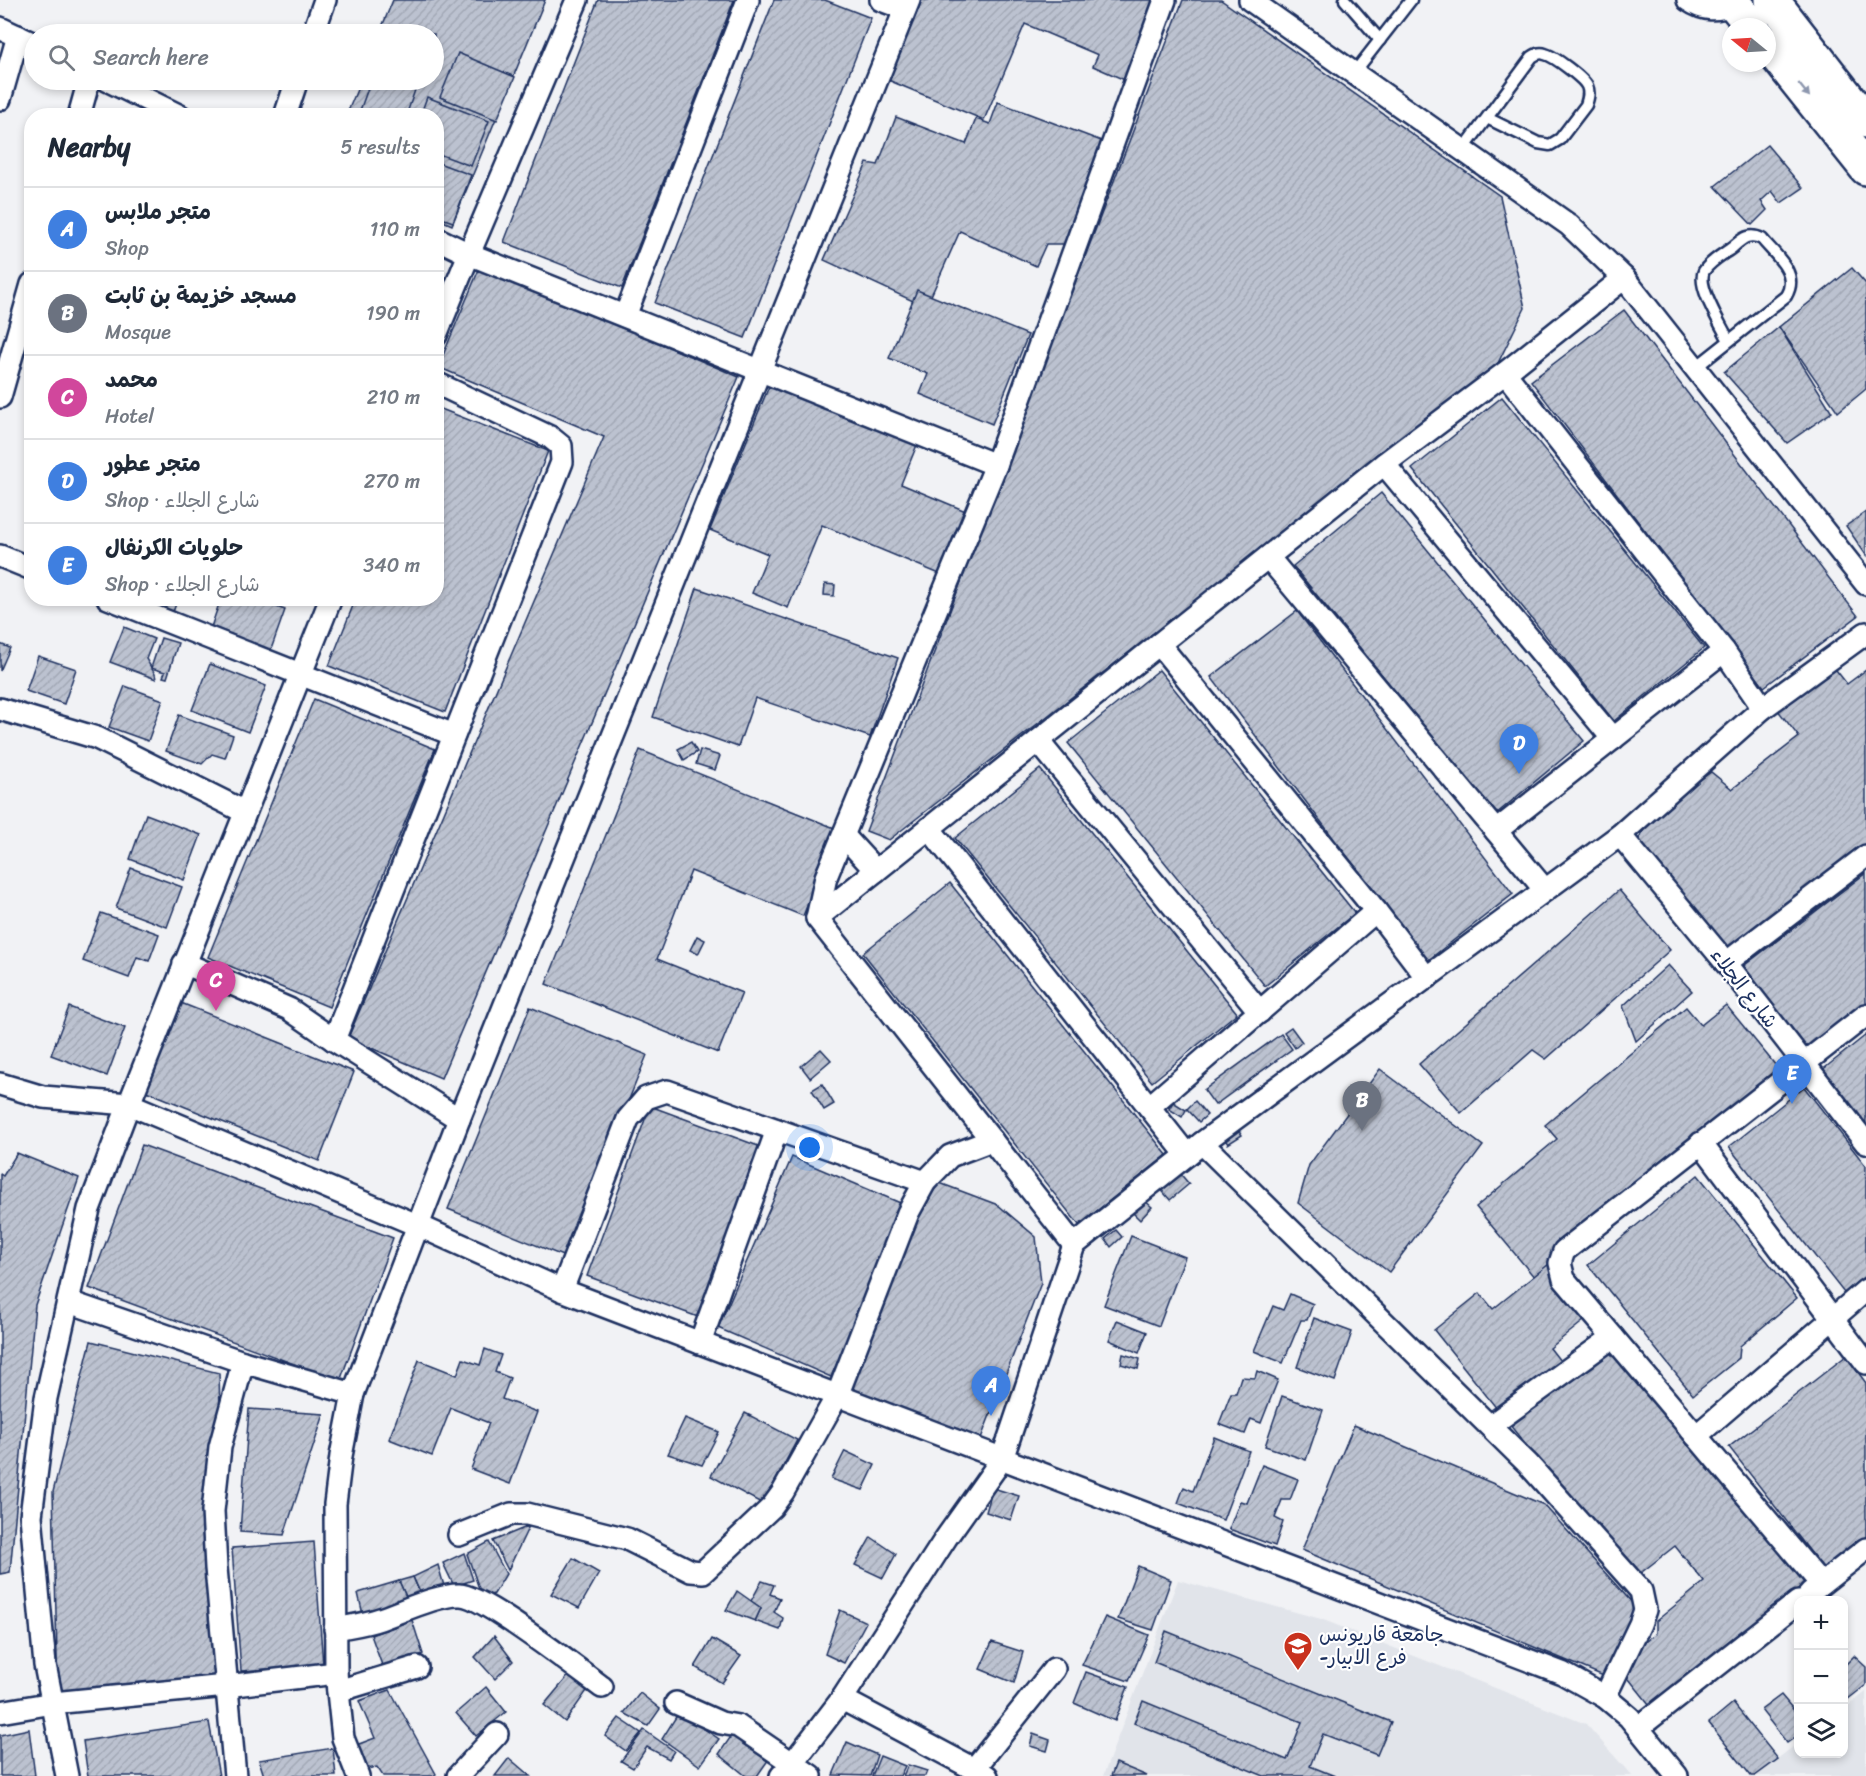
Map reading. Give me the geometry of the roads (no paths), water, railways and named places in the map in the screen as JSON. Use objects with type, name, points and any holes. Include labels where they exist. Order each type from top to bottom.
[{"type":"highway","points":[[1772,0],[1866,121]]},
{"type":"highway","points":[[1776,55],[1866,168]]},
{"type":"street","points":[[317,24],[325,0]]},
{"type":"street","points":[[444,315],[577,0]]},
{"type":"street","points":[[625,316],[748,0]]},
{"type":"street","points":[[358,1776],[342,1738],[335,1629],[335,1504],[341,1456],[353,1394],[459,1119],[907,5],[881,0]]},
{"type":"street","points":[[817,918],[826,878],[996,465],[1165,0]]},
{"type":"street","points":[[1250,0],[1569,225],[1624,279],[1866,584]]},
{"type":"street","points":[[1688,0],[1714,10],[1740,10]]},
{"type":"street","points":[[0,99],[17,36]]},
{"type":"street","points":[[81,108],[86,90]]},
{"type":"street","points":[[127,90],[164,108]]},
{"type":"street","points":[[288,108],[294,90]]},
{"type":"street","points":[[444,242],[469,254],[996,465]]},
{"type":"street","points":[[817,918],[1384,464],[1624,279]]},
{"type":"street","points":[[0,397],[24,312]]},
{"type":"street","points":[[1505,373],[1725,651],[1763,708]]},
{"type":"street","points":[[334,1040],[562,462],[561,446],[550,437],[444,387]]},
{"type":"street","points":[[1384,464],[1613,739]]},
{"type":"street","points":[[0,556],[24,565]]},
{"type":"street","points":[[1268,557],[1545,890]]},
{"type":"street","points":[[128,606],[454,735]]},
{"type":"street","points":[[67,1776],[45,1665],[31,1516],[46,1398],[89,1209],[184,963],[328,606]]},
{"type":"street","points":[[787,1770],[842,1699],[946,1538],[1002,1459],[1074,1245],[1195,1149],[1620,835],[1763,708],[1866,633]]},
{"type":"street","points":[[1159,644],[1376,911],[1427,978]]},
{"type":"street","points":[[1496,831],[1725,651]]},
{"type":"street","points":[[0,709],[97,738],[245,812]]},
{"type":"street","points":[[1038,741],[1260,1012]]},
{"type":"street","points":[[929,828],[1149,1107],[1490,1426],[1528,1464],[1641,1592],[1645,1610],[1605,1697]]},
{"type":"street","name":"شارع الجلاء","points":[[1620,835],[1726,963],[1866,1143]]},
{"type":"street","points":[[844,836],[876,871]]},
{"type":"street","points":[[1726,963],[1866,856]]},
{"type":"street","points":[[1149,1107],[1376,911]]},
{"type":"street","points":[[817,918],[1074,1245]]},
{"type":"street","points":[[184,963],[289,1009],[459,1119]]},
{"type":"street","points":[[1821,1584],[1564,1279],[1560,1263],[1564,1251],[1866,1015]]},
{"type":"street","points":[[0,1084],[43,1097],[129,1104],[417,1225],[562,1290],[1562,1673],[1605,1697],[1629,1717],[1677,1776]]},
{"type":"street","points":[[562,1290],[628,1119],[645,1098],[667,1091],[925,1182]]},
{"type":"street","points":[[700,1343],[777,1130]]},
{"type":"street","points":[[459,1535],[511,1514],[527,1514],[627,1539],[692,1571],[703,1572],[772,1507],[783,1492],[837,1396],[908,1213],[925,1182],[950,1156],[992,1140]]},
{"type":"street","points":[[1701,1143],[1866,1363]]},
{"type":"street","points":[[1696,1436],[1866,1290]]},
{"type":"street","points":[[69,1302],[243,1362],[353,1394]]},
{"type":"street","points":[[1490,1426],[1613,1337]]},
{"type":"street","points":[[235,1776],[213,1511],[220,1447],[243,1362]]},
{"type":"street","points":[[1805,1596],[1866,1549]]},
{"type":"street","points":[[335,1629],[378,1620],[449,1596],[462,1594],[476,1599],[540,1641],[602,1687]]},
{"type":"street","points":[[1638,1728],[1794,1605]]},
{"type":"street","points":[[0,1712],[53,1703],[226,1686],[337,1682],[417,1667]]},
{"type":"street","points":[[842,1699],[981,1772],[1054,1669]]},
{"type":"street","points":[[676,1703],[721,1723],[738,1726],[787,1770],[811,1776]]},
{"type":"street","points":[[458,1776],[497,1734]]},
{"type":"lane","points":[[1345,0],[1380,40]]},
{"type":"lane","points":[[1354,73],[1411,0]]},
{"type":"lane","points":[[1463,150],[1532,57],[1536,54],[1541,53],[1553,57],[1580,78],[1587,87],[1586,105],[1560,139],[1550,145],[1538,143],[1487,118]]},
{"type":"lane","points":[[1695,368],[1786,296],[1790,290],[1788,271],[1758,236],[1745,237],[1708,266],[1702,275],[1703,288],[1729,341]]},
{"type":"place","name":"متجر عطور","points":[[1519,774]]},
{"type":"place","name":"محمد","points":[[216,1011]]},
{"type":"place","name":"حلويات الكرنفال","points":[[1792,1104]]},
{"type":"place","name":"مسجد خزيمة بن ثابت","points":[[1362,1131]]},
{"type":"place","name":"متجر ملابس","points":[[991,1416]]},
{"type":"place","name":"جامعة قاريونس -فرع الابيار","points":[[1298,1672]]}]
